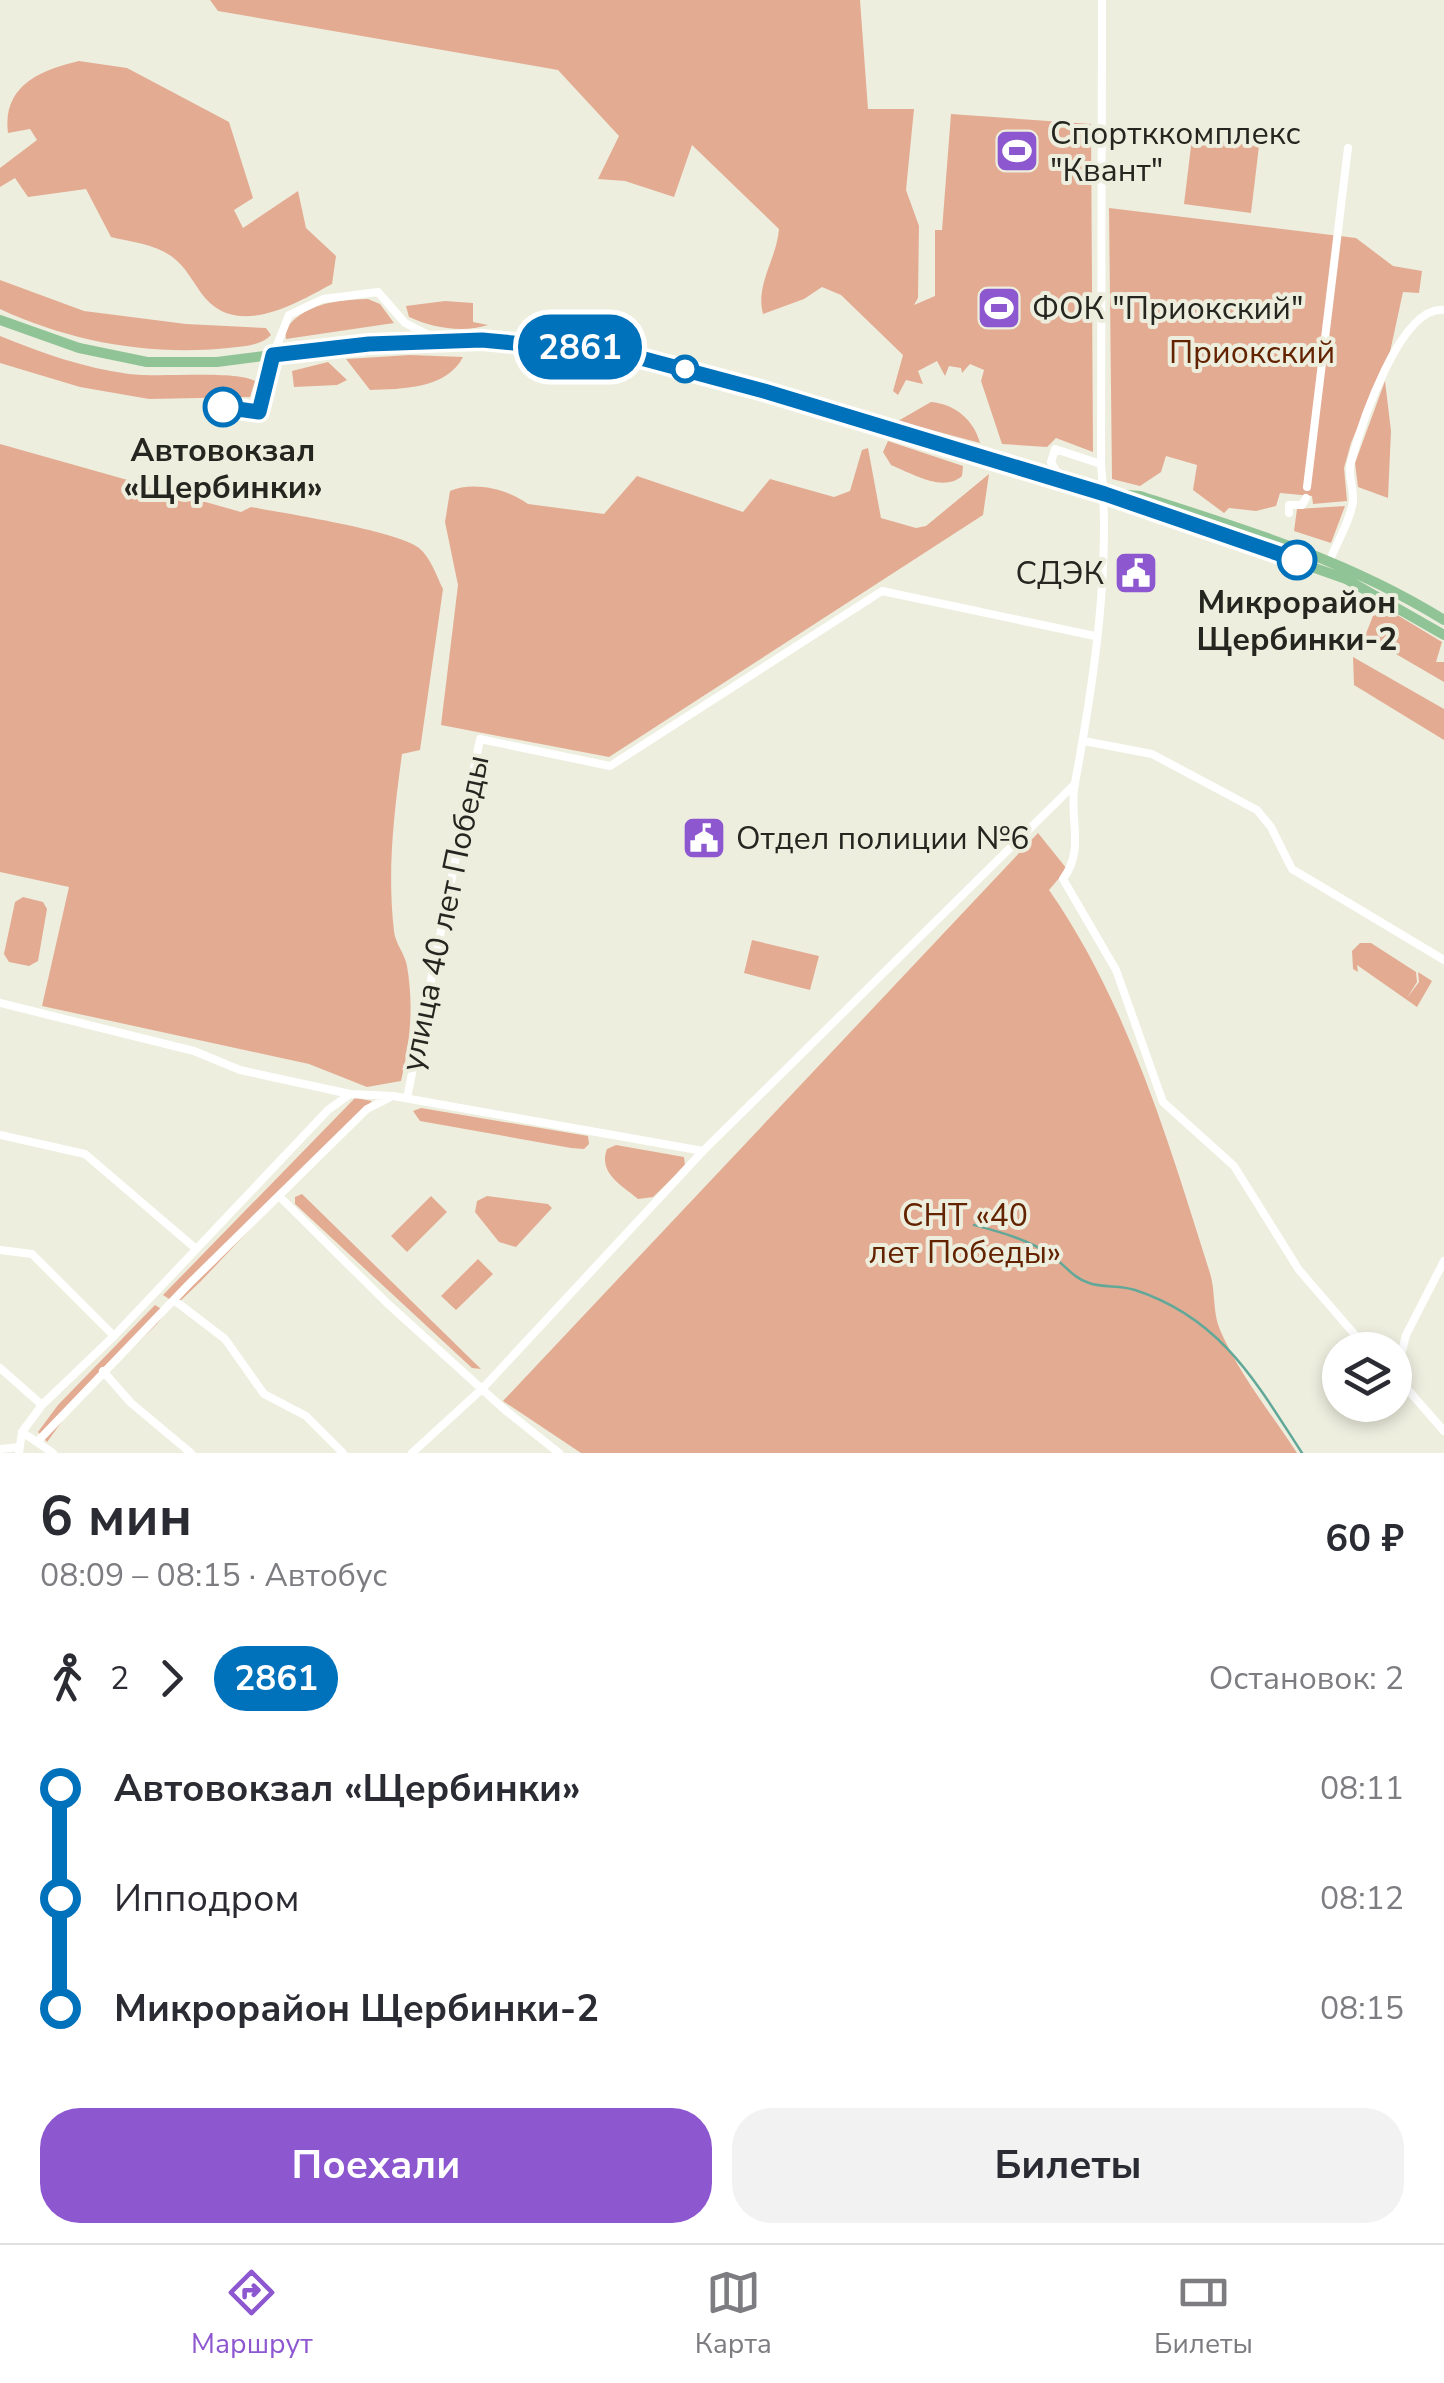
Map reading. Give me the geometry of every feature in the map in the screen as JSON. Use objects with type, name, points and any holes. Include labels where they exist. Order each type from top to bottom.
[{"type":"main road","points":[[0,320],[78,348],[146,362],[217,362],[441,340],[490,340],[622,353],[764,391],[1105,494],[1346,579],[1444,636]]},
{"type":"main road","points":[[1105,494],[1140,496],[1330,560],[1444,620]]},
{"type":"street","points":[[1102,0],[1101,464],[1105,494],[1084,741],[1075,784],[1076,856],[1063,879],[1116,970],[1163,1102],[1234,1166],[1299,1270],[1352,1332]]},
{"type":"street","points":[[1288,514],[1290,505],[1302,505],[1307,492],[1348,148]]},
{"type":"street","points":[[273,355],[289,315],[340,295],[378,292],[405,323],[441,340]]},
{"type":"street","points":[[1330,560],[1352,502],[1350,465],[1381,382],[1406,329],[1423,312],[1444,310]]},
{"type":"street","points":[[1062,481],[1052,462],[1055,449],[1101,464]]},
{"type":"street","name":"улица 40 лет Победы","points":[[703,1150],[408,1098],[480,739],[610,766],[882,591],[1094,636]]},
{"type":"street","points":[[1084,741],[1152,754],[1257,810],[1271,827],[1292,869],[1444,960]]},
{"type":"street","points":[[412,1453],[482,1389],[703,1150],[1075,784]]},
{"type":"street","points":[[0,1003],[194,1051],[240,1070],[350,1094],[408,1098]]},
{"type":"street","points":[[0,1449],[19,1450],[22,1432],[42,1405],[114,1336],[307,1131],[350,1094]]},
{"type":"street","points":[[38,1441],[103,1371],[367,1109],[393,1096]]},
{"type":"street","points":[[0,1135],[92,1158],[195,1248]]},
{"type":"street","points":[[280,1197],[482,1389],[559,1453]]},
{"type":"street","points":[[0,1250],[32,1254],[114,1336]]},
{"type":"street","points":[[1408,1332],[1444,1261]]},
{"type":"street","points":[[174,1300],[226,1340],[264,1394],[306,1416],[343,1453]]},
{"type":"street","points":[[0,1368],[42,1405]]},
{"type":"street","points":[[103,1371],[131,1402],[191,1453]]},
{"type":"street","points":[[1412,1394],[1444,1431]]},
{"type":"street","points":[[22,1432],[54,1453]]},
{"type":"green space","points":[[210,0],[860,0],[868,109],[914,109],[906,190],[919,226],[918,298],[914,305],[935,296],[935,230],[942,230],[951,114],[1091,124],[1093,452],[1056,438],[1047,447],[1002,444],[981,381],[984,370],[970,364],[962,373],[961,368],[949,366],[945,376],[937,361],[918,371],[923,384],[906,380],[898,395],[893,391],[903,355],[841,295],[822,287],[804,299],[763,314],[764,282],[779,229],[692,145],[674,197],[625,181],[598,179],[619,136],[558,70],[218,11]]},
{"type":"green space","points":[[79,61],[127,68],[229,122],[253,198],[234,210],[243,228],[298,191],[306,228],[336,256],[332,284],[272,312],[239,316],[224,312],[205,298],[169,255],[111,237],[86,189],[28,197],[15,178],[0,187],[0,168],[37,140],[30,129],[8,133],[11,103],[38,75]]},
{"type":"green space","points":[[1192,138],[1259,146],[1251,213],[1184,204]]},
{"type":"green space","name":"Приокский","points":[[1109,208],[1356,238],[1393,266],[1422,271],[1419,293],[1403,292],[1390,352],[1351,443],[1344,468],[1347,501],[1313,504],[1312,496],[1280,493],[1276,506],[1256,511],[1229,508],[1224,513],[1193,490],[1197,465],[1166,456],[1161,472],[1140,486],[1112,479]]},
{"type":"green space","points":[[0,280],[84,311],[186,324],[266,328],[271,335],[251,345],[199,350],[111,344],[55,330],[0,309]]},
{"type":"green space","points":[[368,299],[380,304],[394,323],[286,339],[285,330],[311,309],[333,302]]},
{"type":"green space","points":[[445,301],[473,303],[473,322],[488,325],[448,328],[409,317],[406,306]]},
{"type":"green space","points":[[0,336],[63,359],[112,371],[231,376],[255,381],[250,397],[149,399],[80,387],[0,363]]},
{"type":"green space","points":[[463,357],[456,368],[435,381],[409,388],[370,390],[346,359]]},
{"type":"green space","points":[[328,362],[347,380],[337,385],[294,387],[292,371]]},
{"type":"green space","points":[[1385,381],[1391,431],[1388,498],[1358,487],[1355,463]]},
{"type":"green space","points":[[931,402],[962,415],[980,443],[898,421]]},
{"type":"green space","points":[[888,441],[963,466],[962,476],[946,483],[936,482],[891,465],[883,452]]},
{"type":"green space","points":[[0,444],[241,512],[251,507],[389,535],[419,548],[430,562],[443,589],[420,750],[402,754],[392,842],[394,931],[406,962],[411,1010],[401,1081],[367,1087],[309,1064],[42,1006],[69,887],[0,872]]},
{"type":"green space","points":[[868,448],[881,518],[916,528],[926,526],[989,474],[983,515],[609,757],[441,725],[458,585],[445,522],[450,491],[490,488],[528,504],[604,514],[637,476],[743,512],[770,479],[834,497],[850,491],[862,450]]},
{"type":"green space","points":[[1345,506],[1331,543],[1294,531],[1297,509]]},
{"type":"green space","points":[[1389,610],[1442,642],[1436,662],[1444,662],[1444,682],[1365,636],[1373,616]]},
{"type":"green space","points":[[1353,657],[1444,709],[1444,740],[1354,685]]},
{"type":"green space","name":"СНТ «40 лет Победы»","points":[[1038,833],[1067,869],[1049,890],[1101,978],[1161,1122],[1211,1277],[1220,1330],[1246,1378],[1297,1453],[581,1453],[503,1401]]},
{"type":"green space","points":[[23,897],[43,902],[47,909],[38,961],[29,966],[9,962],[4,954],[15,902]]},
{"type":"green space","points":[[752,940],[819,956],[810,990],[744,973]]},
{"type":"green space","points":[[1360,943],[1371,943],[1416,972],[1417,982],[1407,998],[1419,982],[1418,972],[1432,981],[1417,1007],[1357,965],[1358,972],[1353,969],[1352,951]]},
{"type":"green space","points":[[355,1098],[372,1101],[201,1281],[177,1304],[163,1295]]},
{"type":"green space","points":[[421,1108],[588,1136],[589,1144],[584,1149],[571,1148],[420,1121],[413,1111]]},
{"type":"green space","points":[[616,1145],[684,1157],[685,1166],[653,1197],[638,1199],[608,1172],[607,1149]]},
{"type":"green space","points":[[302,1194],[481,1369],[472,1368],[295,1204],[295,1197]]},
{"type":"green space","points":[[431,1196],[447,1212],[407,1252],[391,1236]]},
{"type":"green space","points":[[487,1196],[548,1204],[552,1208],[516,1247],[499,1242],[475,1212],[477,1201]]},
{"type":"green space","points":[[478,1259],[493,1274],[456,1310],[441,1296]]},
{"type":"green space","points":[[155,1305],[166,1312],[157,1324],[74,1405],[47,1442],[38,1432],[58,1405]]},
{"type":"waterway","points":[[974,1225],[1034,1245],[1083,1281],[1135,1290],[1191,1317],[1234,1355],[1302,1453]]},
{"type":"bus line","name":"2861","points":[[223,407],[259,412],[273,355],[303,350],[490,340],[622,353],[764,391],[1105,494],[1297,560]]},
{"type":"place","name":"Спортккомплекс \"Квант\"","points":[[1017,151]]},
{"type":"place","name":"ФОК \"Приокский\"","points":[[999,308]]},
{"type":"place","name":"Автовокзал «Щербинки»","points":[[223,407]]},
{"type":"place","name":"Микрорайон Щербинки-2","points":[[1297,560]]},
{"type":"place","name":"СДЭК","points":[[1136,573]]},
{"type":"place","name":"Отдел полиции №6","points":[[704,838]]}]
